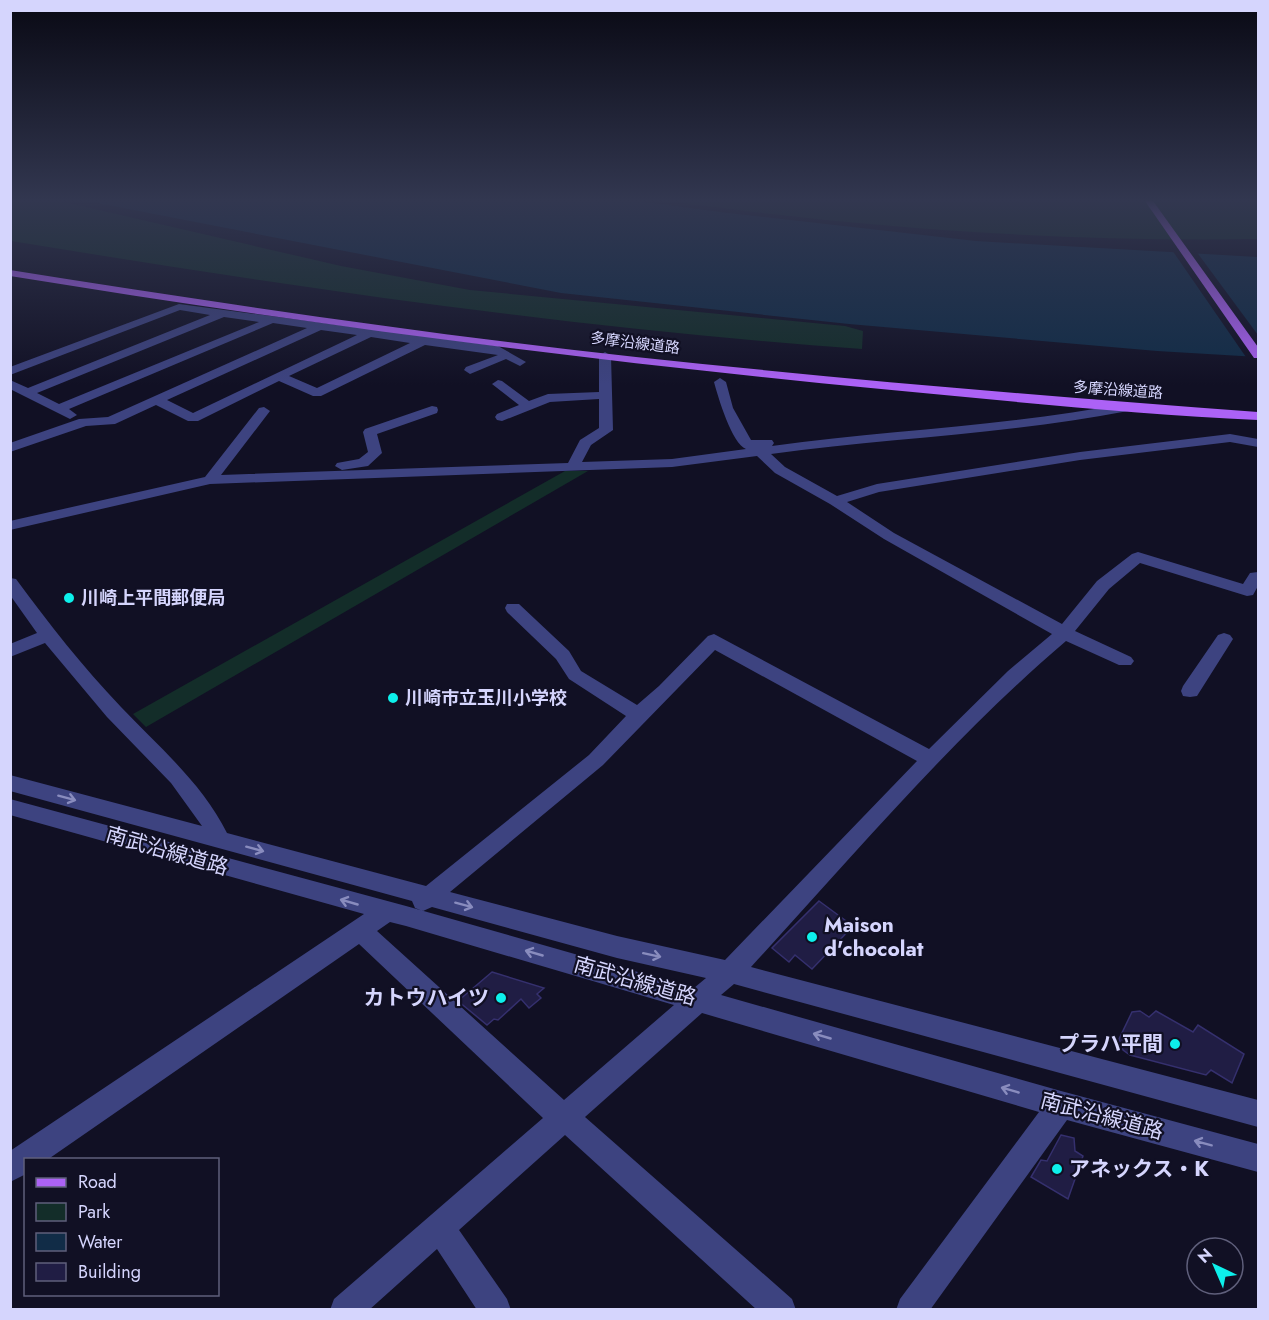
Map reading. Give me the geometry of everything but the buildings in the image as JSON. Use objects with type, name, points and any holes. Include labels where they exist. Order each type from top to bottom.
[{"type":"main road","points":[[1193,263],[1258,355]]},
{"type":"main road","name":"多摩沿線道路","points":[[10,273],[373,332],[503,350],[604,356],[965,394],[1258,416]]},
{"type":"street","points":[[10,371],[179,307],[270,321],[373,332],[423,341],[503,350],[520,362]]},
{"type":"street","points":[[27,393],[221,314]]},
{"type":"street","points":[[59,409],[270,321]]},
{"type":"street","points":[[10,448],[84,422],[110,421],[319,327]]},
{"type":"street","points":[[156,400],[193,418],[373,332]]},
{"type":"street","points":[[280,377],[317,393],[423,341]]},
{"type":"street","points":[[470,370],[503,350]]},
{"type":"street","points":[[573,467],[585,442],[606,430],[604,356]]},
{"type":"street","points":[[720,382],[727,408],[747,445],[813,438],[821,443]]},
{"type":"street","points":[[10,384],[84,422]]},
{"type":"street","points":[[498,384],[528,406]]},
{"type":"street","points":[[502,417],[548,398],[605,395]]},
{"type":"street","points":[[10,526],[210,480],[672,463],[821,443],[1073,418],[1128,407]]},
{"type":"street","points":[[303,476],[306,469],[363,463],[375,453],[370,432],[432,410]]},
{"type":"street","points":[[210,480],[264,411]]},
{"type":"street","points":[[835,501],[877,488],[1080,456],[1230,438],[1258,443]]},
{"type":"street","points":[[761,452],[780,470],[835,501],[889,536],[1064,633],[1125,661]]},
{"type":"street","points":[[345,1310],[730,972],[931,759],[1014,675],[1064,633],[1103,585],[1138,557],[1247,591],[1256,576]]},
{"type":"street","points":[[10,583],[48,634],[114,712],[178,778],[209,818],[219,839]]},
{"type":"street","points":[[513,608],[563,655],[574,675],[638,715]]},
{"type":"street","points":[[10,651],[48,634]]},
{"type":"street","points":[[1190,691],[1224,639]]},
{"type":"street","points":[[25,1158],[360,930],[429,896],[596,760],[638,715],[666,691],[713,640],[931,759]]},
{"type":"street","name":"南武沿線道路","points":[[10,783],[617,947],[730,972],[1258,1114]]},
{"type":"street","name":"南武沿線道路","points":[[10,807],[698,999],[1061,1105],[1258,1158]]},
{"type":"street","points":[[360,930],[549,1106],[565,1117],[781,1310]]},
{"type":"street","points":[[911,1310],[1061,1105]]},
{"type":"street","points":[[10,1168],[24,1158]]},
{"type":"street","points":[[439,1227],[496,1310]]},
{"type":"green space","points":[[150,263],[326,263],[470,290],[845,326],[863,331],[862,349],[755,341],[542,318]]},
{"type":"green space","points":[[565,471],[588,471],[146,727],[133,714]]},
{"type":"water","points":[[404,263],[1258,263],[1258,357],[1157,351],[849,324],[561,293]]},
{"type":"pier","points":[[1181,263],[1205,263],[1258,335],[1258,360],[1248,360]]},
{"type":"place","name":"川崎上平間郵便局","points":[[69,598]]},
{"type":"place","name":"川崎市立玉川小学校","points":[[393,698]]},
{"type":"place","name":"Maison d'chocolat","points":[[812,937]]},
{"type":"place","name":"カトウハイツ","points":[[501,998]]},
{"type":"place","name":"プラハ平間","points":[[1175,1044]]},
{"type":"place","name":"アネックス・K","points":[[1057,1169]]}]
